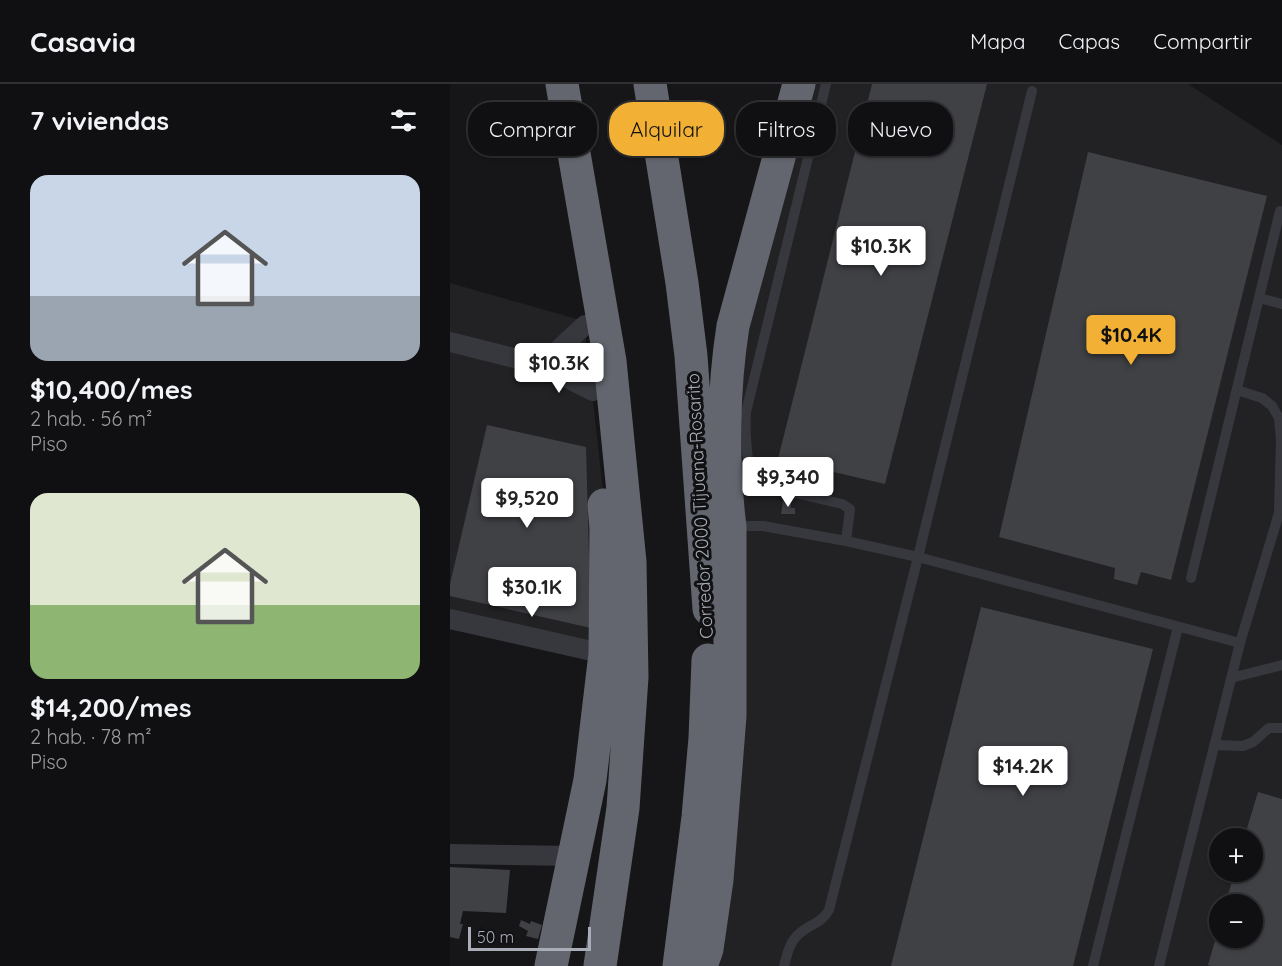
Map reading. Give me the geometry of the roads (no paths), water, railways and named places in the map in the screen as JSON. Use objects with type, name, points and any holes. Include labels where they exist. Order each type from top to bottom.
[{"type":"highway","name":"Corredor 2000 Tijuana-Rosarito","points":[[650,84],[691,356],[709,600],[705,738],[698,817],[679,966]]},
{"type":"highway","points":[[668,84],[678,153],[669,198]]},
{"type":"highway","points":[[701,966],[707,949],[717,880],[730,716],[730,527],[727,498],[726,399],[729,353],[733,326],[799,84]]},
{"type":"highway","points":[[551,966],[590,780],[605,654],[606,528],[585,325],[557,148],[556,132],[563,94]]},
{"type":"highway","points":[[563,94],[610,361],[630,562],[632,677],[623,808],[600,966]]},
{"type":"street","points":[[542,365],[585,325]]},
{"type":"street","points":[[450,342],[542,365],[593,391]]},
{"type":"street","points":[[450,619],[605,654]]},
{"type":"street","points":[[450,854],[574,856]]},
{"type":"lane","points":[[826,84],[746,412],[745,428],[751,472],[760,482],[769,487],[842,504],[850,509],[846,541]]},
{"type":"lane","points":[[784,966],[798,934],[823,920],[829,910],[1032,91]]},
{"type":"lane","points":[[1191,578],[1280,211]]},
{"type":"lane","points":[[1259,298],[1282,304]]},
{"type":"lane","points":[[1159,966],[1240,643],[1280,508],[1279,418],[1272,406],[1262,398],[1237,390]]},
{"type":"lane","points":[[730,527],[763,526],[918,557],[1240,643]]},
{"type":"lane","points":[[1093,966],[1178,627]]},
{"type":"lane","points":[[1231,678],[1282,664]]},
{"type":"lane","points":[[1214,745],[1243,746],[1253,742],[1269,728],[1282,728]]}]
